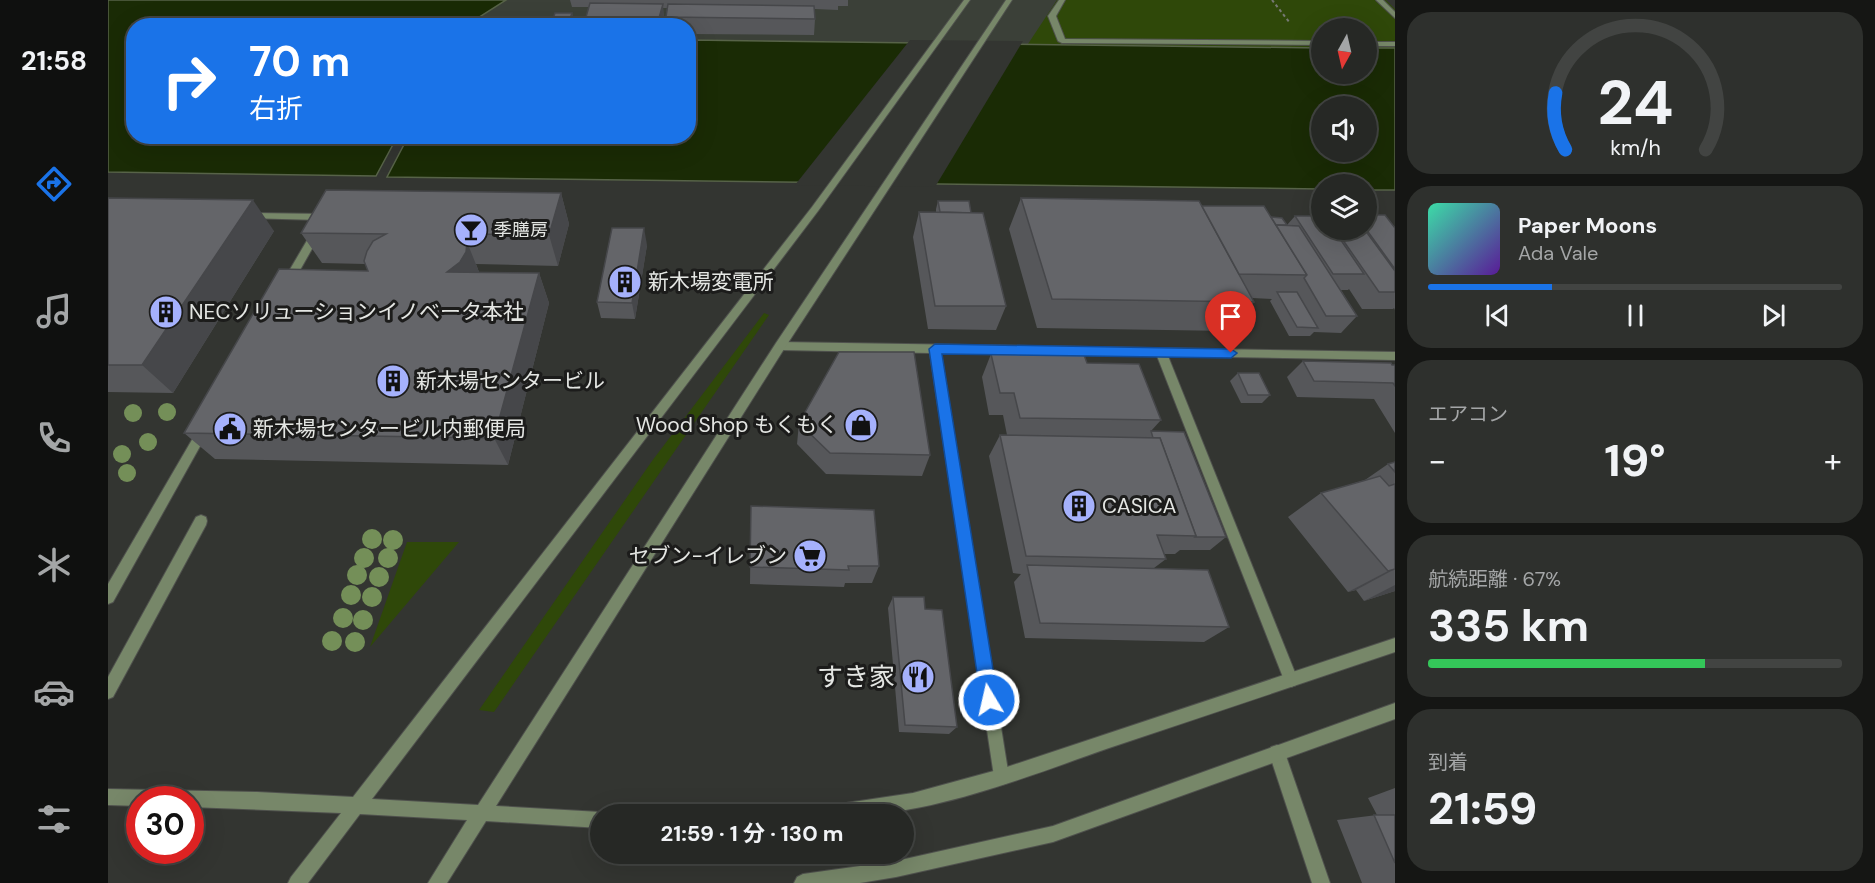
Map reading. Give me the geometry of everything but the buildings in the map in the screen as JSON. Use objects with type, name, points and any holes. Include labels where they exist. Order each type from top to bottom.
[{"type":"street","points":[[297,883],[814,209],[967,0]]},
{"type":"street","points":[[437,883],[780,346],[1010,0]]},
{"type":"street","points":[[1062,0],[1052,16],[1062,41],[1311,43]]},
{"type":"street","points":[[1379,0],[1395,16]]},
{"type":"street","points":[[1377,44],[1395,44]]},
{"type":"street","points":[[233,216],[325,217],[284,289]]},
{"type":"street","points":[[780,346],[1395,356]]},
{"type":"street","points":[[935,349],[1001,777]]},
{"type":"street","points":[[1161,352],[1291,680]]},
{"type":"street","points":[[108,597],[208,423]]},
{"type":"street","points":[[108,692],[201,521]]},
{"type":"street","points":[[893,804],[913,801],[1001,777],[1395,645]]},
{"type":"street","points":[[803,883],[896,868],[1053,834],[1395,711]]},
{"type":"street","points":[[1277,753],[1321,883]]},
{"type":"street","points":[[108,797],[355,805],[590,819]]},
{"type":"shaded area","points":[[108,0],[506,0],[478,18],[126,18],[126,144],[393,144],[376,176],[108,172]]},
{"type":"shaded area","points":[[506,0],[1386,0],[1395,9],[1395,48],[1377,36],[1377,18],[1311,18],[1311,48],[696,40],[696,18],[479,18]]},
{"type":"shaded area","points":[[1057,0],[1386,0],[1395,9],[1395,48],[1377,48],[1377,18],[1311,18],[1311,48],[1028,44]]},
{"type":"shaded area","points":[[696,40],[1311,48],[1311,84],[1377,84],[1377,48],[1395,48],[1395,190],[1377,190],[1377,174],[1311,174],[1311,189],[387,177],[404,144],[696,144]]},
{"type":"shaded area","points":[[764,313],[769,315],[494,712],[479,710],[652,461]]},
{"type":"shaded area","points":[[407,542],[459,542],[370,647]]},
{"type":"pier","points":[[910,40],[1023,41],[935,187],[795,185]]},
{"type":"place","name":"季膳房","points":[[471,230]]},
{"type":"place","name":"新木場変電所","points":[[625,282]]},
{"type":"place","name":"NECソリューションイノベータ本社","points":[[166,312]]},
{"type":"place","name":"新木場センタービル","points":[[393,381]]},
{"type":"place","name":"Wood Shop もくもく","points":[[861,425]]},
{"type":"place","name":"新木場センタービル内郵便局","points":[[230,429]]},
{"type":"place","name":"CASICA","points":[[1079,506]]},
{"type":"place","name":"セブン-イレブン","points":[[810,556]]},
{"type":"place","name":"すき家","points":[[918,677]]},
{"type":"route","points":[[989,700],[935,349],[1231,353]]}]
